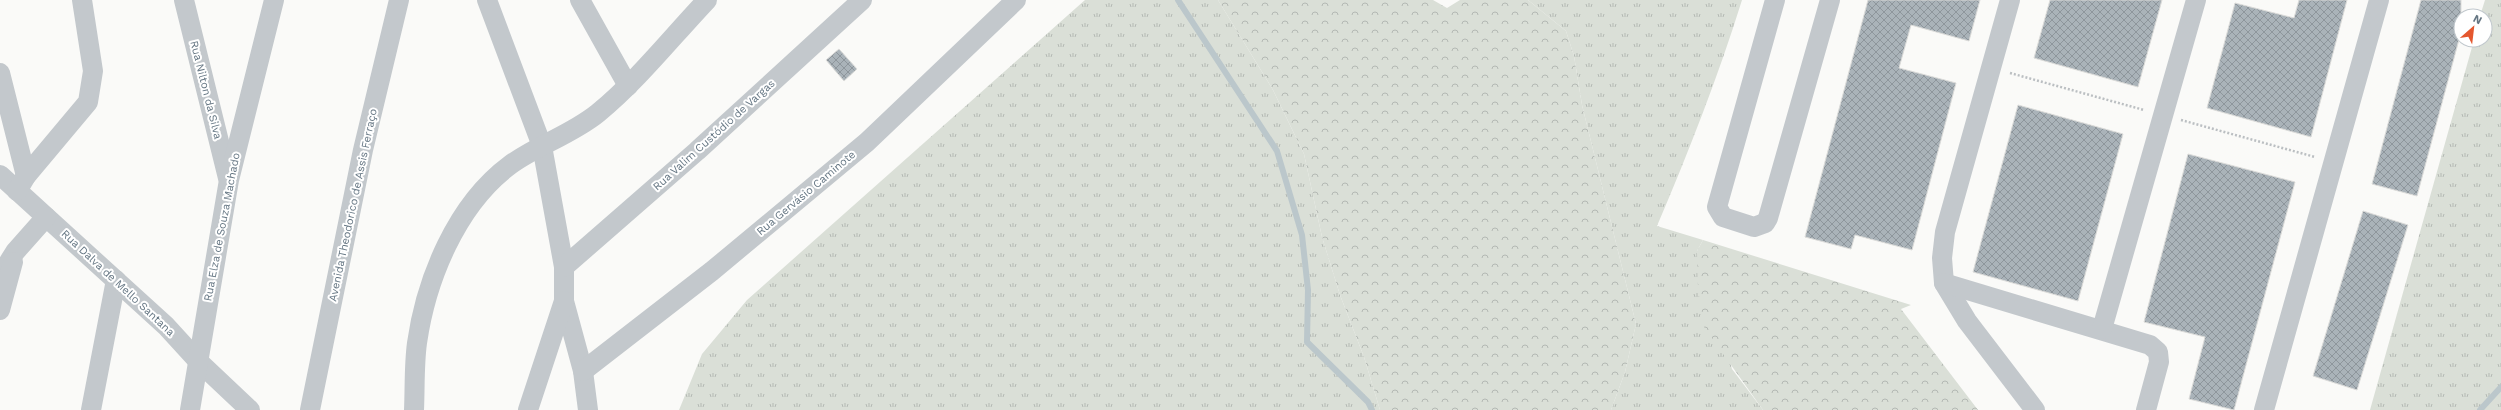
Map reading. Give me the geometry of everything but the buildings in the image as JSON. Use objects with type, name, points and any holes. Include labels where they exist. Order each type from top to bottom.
[{"type":"street","points":[[22,183],[88,102],[93,71],[82,0]]},
{"type":"street","name":"Rua Nilton da Silva","points":[[184,0],[229,180]]},
{"type":"street","name":"Rua Elza de Souza Machado","points":[[190,410],[229,180],[274,0]]},
{"type":"street","name":"Avenida Theodorico de Assis Ferraço","points":[[310,410],[363,150],[399,0]]},
{"type":"street","points":[[487,0],[542,146],[564,267],[564,301],[583,372],[588,410]]},
{"type":"street","points":[[580,0],[628,86]]},
{"type":"street","name":"Rua Valim Custódio de Vargas","points":[[564,267],[703,145],[862,0]]},
{"type":"street","name":"Rua Gervásio Caminote","points":[[583,372],[712,271],[867,142],[1016,0]]},
{"type":"street","points":[[1775,0],[1717,207],[1723,217],[1754,227],[1765,223],[1768,218],[1830,0]]},
{"type":"street","points":[[2010,0],[1945,232],[1942,258],[1944,283],[1967,321],[2035,410]]},
{"type":"street","points":[[2102,329],[2196,0]]},
{"type":"street","points":[[2264,410],[2379,0]]},
{"type":"street","points":[[414,410],[417,344],[434,273],[453,234],[484,187],[510,165],[542,146],[573,131],[628,86],[698,4]]},
{"type":"street","points":[[0,73],[22,183]]},
{"type":"street","name":"Rua Dalva de Mello Santana","points":[[0,175],[22,183],[46,217],[166,326],[198,361],[250,410]]},
{"type":"street","points":[[0,276],[16,252],[46,217]]},
{"type":"street","points":[[0,310],[16,252]]},
{"type":"street","points":[[91,410],[116,280]]},
{"type":"street","points":[[1944,283],[2102,329],[2150,345],[2158,352],[2159,362],[2146,410]]},
{"type":"street","points":[[528,410],[564,301]]},
{"type":"green space","points":[[1085,0],[1218,0],[1273,90],[1304,154],[1322,237],[1340,295],[1364,357],[1380,410],[679,410],[702,354],[747,300]]},
{"type":"green space","points":[[1218,0],[1433,0],[1447,8],[1460,0],[1528,0],[1566,31],[1574,56],[1582,105],[1636,324],[1625,372],[1611,410],[1380,410],[1364,357],[1340,295],[1322,237],[1304,154],[1273,90]]},
{"type":"green space","points":[[1528,0],[1742,0],[1702,114],[1657,226],[1703,240],[1697,251],[1732,369],[1763,410],[1611,410],[1625,372],[1636,324],[1582,105],[1574,56],[1566,31]]},
{"type":"green space","points":[[2485,0],[2501,0],[2501,410],[2370,410],[2472,48],[2493,48],[2493,8],[2482,8]]},
{"type":"green space","points":[[1703,240],[1911,305],[1901,309],[1978,410],[1763,410],[1704,327],[1698,289],[1697,251]]},
{"type":"waterway","points":[[1178,0],[1277,151],[1302,235],[1308,290],[1307,342],[1368,402],[1372,410]]},
{"type":"waterway","points":[[2480,410],[2501,387]]}]
